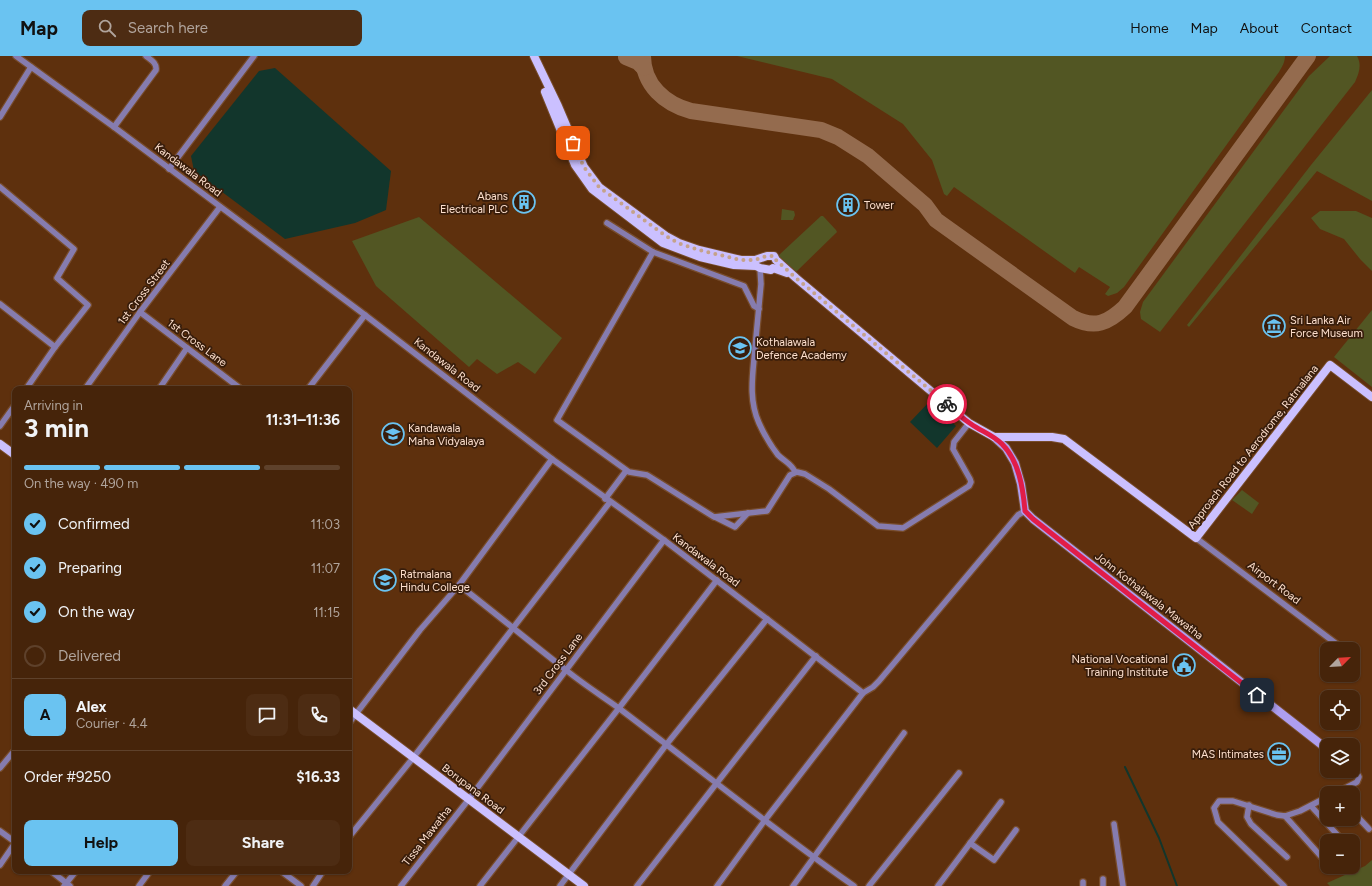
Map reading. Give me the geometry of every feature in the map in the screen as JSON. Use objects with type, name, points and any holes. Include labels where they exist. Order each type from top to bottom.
[{"type":"main road","points":[[534,57],[558,106],[584,167],[599,187],[666,236],[678,243],[757,265],[774,266],[774,256],[767,256],[757,265]]},
{"type":"main road","name":"Approach Road to Aerodrome, Ratmalana","points":[[774,266],[796,278],[969,423],[994,437],[1052,437],[1064,439],[1196,538],[1330,365],[1372,397]]},
{"type":"main road","points":[[0,444],[12,453]]},
{"type":"main road","name":"Borupana Road","points":[[352,711],[584,886]]},
{"type":"street","name":"Kandawala Road","points":[[16,56],[114,127],[365,315],[552,459],[768,618],[863,693]]},
{"type":"street","points":[[114,127],[156,70],[154,63],[146,56]]},
{"type":"street","points":[[170,169],[254,56]]},
{"type":"street","points":[[0,117],[31,67]]},
{"type":"street","points":[[0,187],[74,250],[57,278],[88,306],[55,347],[28,386]]},
{"type":"street","name":"1st Cross Street","points":[[87,386],[140,312],[220,207]]},
{"type":"street","points":[[608,223],[653,252],[744,286],[754,306],[759,309]]},
{"type":"street","points":[[653,252],[557,420],[626,471],[631,473],[647,474],[714,517],[735,527],[748,513]]},
{"type":"street","points":[[757,265],[761,284],[752,392],[755,413],[776,452],[793,467],[795,472]]},
{"type":"street","points":[[761,284],[766,274],[774,266]]},
{"type":"street","points":[[0,304],[55,347]]},
{"type":"street","name":"1st Cross Lane","points":[[140,312],[236,386]]},
{"type":"street","points":[[310,386],[365,315]]},
{"type":"street","points":[[161,386],[187,348]]},
{"type":"street","points":[[0,426],[12,409]]},
{"type":"street","points":[[714,517],[767,511],[788,477],[795,472],[805,474],[813,479],[878,526],[902,528],[969,486],[971,482],[970,479],[952,446],[969,423]]},
{"type":"street","points":[[717,886],[765,820],[863,693],[879,681],[1018,515],[1025,511],[1021,484],[1015,463],[1006,448],[994,437]]},
{"type":"street","points":[[352,719],[420,630],[459,585],[552,459]]},
{"type":"street","points":[[352,833],[413,758],[514,627],[608,500],[626,471]]},
{"type":"street","name":"John Kothalawala Mawatha","points":[[1025,511],[1033,519],[1138,602],[1320,744]]},
{"type":"street","name":"Airport Road","points":[[1196,538],[1334,642]]},
{"type":"street","name":"3rd Cross Lane","points":[[469,799],[664,540]]},
{"type":"street","points":[[480,886],[717,580]]},
{"type":"street","points":[[459,585],[514,627],[566,670],[619,708],[814,858],[854,886]]},
{"type":"street","points":[[560,886],[666,745],[768,618]]},
{"type":"street","points":[[638,886],[816,656]]},
{"type":"street","points":[[793,886],[904,733]]},
{"type":"street","points":[[0,768],[12,754]]},
{"type":"street","points":[[869,886],[959,773]]},
{"type":"street","points":[[1349,786],[1357,782],[1359,778]]},
{"type":"street","name":"Tissa Mawatha","points":[[401,886],[469,799]]},
{"type":"street","points":[[1284,886],[1218,822],[1214,808],[1219,801],[1233,801],[1285,816],[1320,855]]},
{"type":"street","points":[[1285,816],[1320,801]]},
{"type":"street","points":[[938,886],[1001,802]]},
{"type":"street","points":[[1249,805],[1247,817],[1251,824],[1287,856]]},
{"type":"street","points":[[1311,806],[1337,834]]},
{"type":"street","points":[[1360,819],[1369,829]]},
{"type":"street","points":[[1114,824],[1123,886]]},
{"type":"street","points":[[970,843],[994,860],[1016,830]]},
{"type":"street","points":[[0,831],[12,841]]},
{"type":"street","points":[[0,865],[12,847]]},
{"type":"street","points":[[54,874],[67,885],[74,874]]},
{"type":"street","points":[[139,886],[148,874]]},
{"type":"street","points":[[226,886],[235,874]]},
{"type":"street","points":[[285,874],[301,886]]},
{"type":"street","points":[[312,886],[322,874]]},
{"type":"street","points":[[1103,879],[1103,886]]},
{"type":"green space","points":[[737,56],[1285,56],[1279,72],[1124,287],[1117,293],[1108,296],[1105,294],[1110,287],[1079,267],[1075,273],[954,187],[947,196],[944,194],[932,160],[903,124],[832,79]]},
{"type":"green space","points":[[1330,56],[1357,56],[1359,59],[1359,69],[1355,82],[1160,332],[1141,319],[1140,312],[1143,302],[1309,76]]},
{"type":"green space","points":[[1372,90],[1372,201],[1317,171],[1189,327],[1187,325],[1311,165]]},
{"type":"green space","points":[[782,209],[794,211],[795,215],[793,220],[781,220]]},
{"type":"green space","points":[[1320,211],[1356,211],[1372,218],[1372,271],[1344,239],[1320,229],[1311,218]]},
{"type":"green space","points":[[821,216],[823,216],[837,232],[796,272],[793,273],[779,258],[779,255]]},
{"type":"green space","points":[[419,217],[562,338],[535,374],[518,362],[497,374],[477,359],[469,367],[376,286],[352,241]]},
{"type":"green space","points":[[1372,310],[1372,387],[1334,357]]},
{"type":"green space","points":[[1242,490],[1259,503],[1252,514],[1232,500]]},
{"type":"green space","points":[[1372,860],[1372,886],[1330,886],[1327,883],[1347,874],[1360,874],[1360,868]]},
{"type":"water","points":[[275,68],[391,171],[386,210],[355,223],[285,239],[194,171],[191,156],[259,71]]},
{"type":"water","points":[[930,401],[956,426],[937,448],[910,422]]},
{"type":"waterway","points":[[1125,767],[1159,838],[1177,886]]},
{"type":"taxiway","points":[[643,56],[644,66],[651,84],[664,98],[681,108],[691,111],[821,130],[838,137],[868,156],[925,205],[936,220],[1073,318],[1095,324],[1101,323],[1113,317],[1125,307],[1308,56]]},
{"type":"taxiway","points":[[626,57],[638,62],[644,68]]},
{"type":"way so far","points":[[573,143],[584,167],[599,187],[666,236],[678,243],[699,250],[741,260],[755,260],[767,256],[774,256],[776,260],[796,278],[947,404]]},
{"type":"place","name":"Abans Electrical PLC","points":[[524,202]]},
{"type":"place","name":"Tower","points":[[848,205]]},
{"type":"place","name":"Sri Lanka Air Force Museum","points":[[1274,326]]},
{"type":"place","name":"Kothalawala Defence Academy","points":[[740,348]]},
{"type":"place","name":"Kandawala Maha Vidyalaya","points":[[393,434]]},
{"type":"place","name":"Ratmalana Hindu College","points":[[385,580]]},
{"type":"place","name":"National Vocational Training Institute","points":[[1184,665]]},
{"type":"place","name":"MAS Intimates","points":[[1279,754]]},
{"type":"route","points":[[947,404],[969,423],[994,437],[1006,448],[1015,463],[1024,497],[1025,511],[1033,519],[1257,695]]}]
